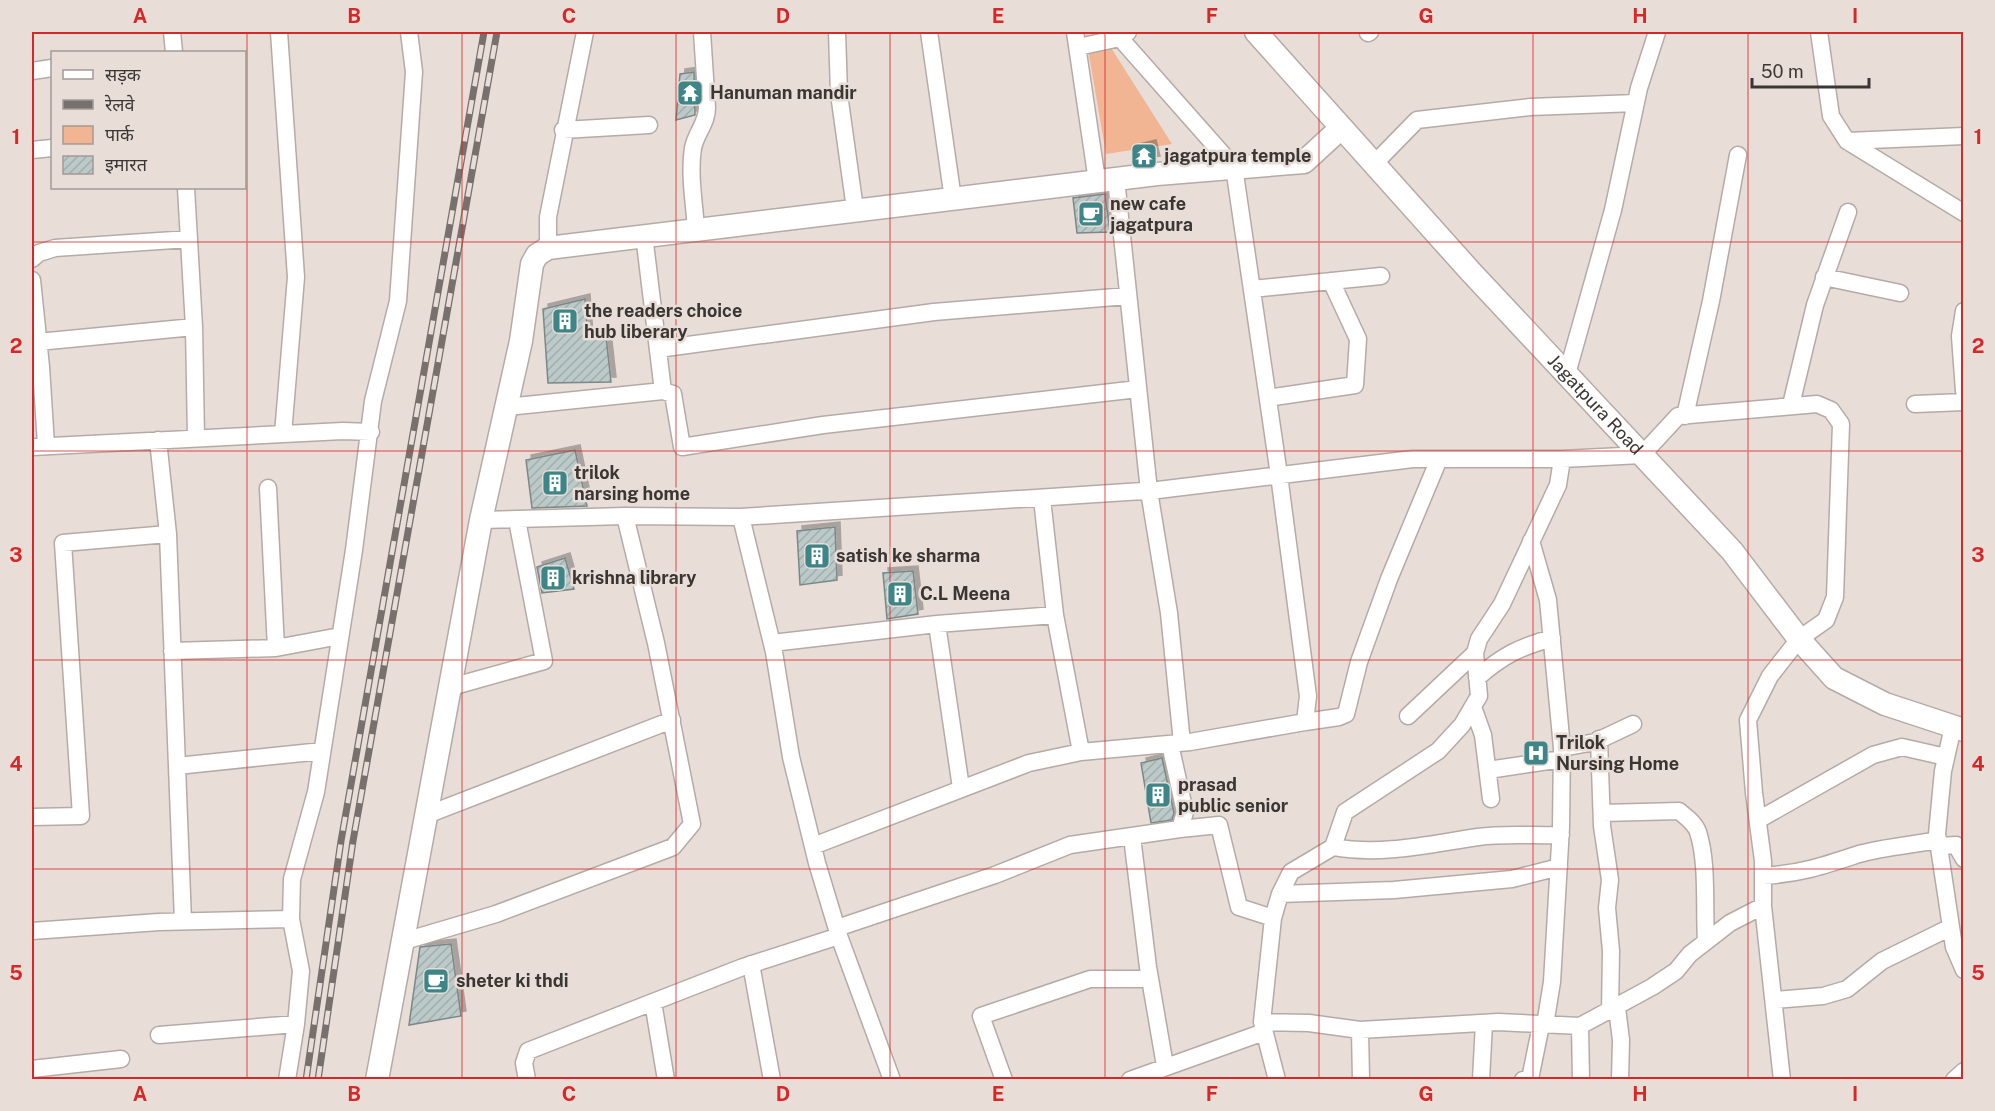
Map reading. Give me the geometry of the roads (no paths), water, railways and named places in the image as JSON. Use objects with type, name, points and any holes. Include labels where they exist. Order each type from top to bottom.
[{"type":"street","points":[[172,32],[174,51]]},
{"type":"street","points":[[279,32],[297,277],[283,434]]},
{"type":"street","points":[[287,1080],[301,972],[291,919],[292,879],[316,792],[377,382],[399,290],[414,72],[409,32]]},
{"type":"street","points":[[548,248],[548,217],[563,130],[585,32]]},
{"type":"street","points":[[696,228],[692,164],[694,146],[707,118],[708,108],[702,32]]},
{"type":"street","points":[[837,32],[839,94],[855,209]]},
{"type":"street","points":[[929,32],[953,199]]},
{"type":"street","name":"Jagatpura Road","points":[[1256,32],[1374,164],[1732,551],[1799,639],[1834,678],[1885,704],[1958,729]]},
{"type":"street","points":[[1567,374],[1613,210],[1636,103],[1657,32]]},
{"type":"street","points":[[1819,32],[1830,116],[1846,141],[1964,213]]},
{"type":"street","points":[[1180,829],[1185,812],[1176,744],[1169,613],[1149,491],[1127,296],[1077,39],[1124,35],[1234,168],[1279,476],[1308,696],[1305,722]]},
{"type":"street","points":[[32,71],[51,68]]},
{"type":"street","points":[[1374,164],[1418,120],[1530,107],[1636,103]]},
{"type":"street","points":[[563,130],[649,125]]},
{"type":"street","points":[[376,1080],[481,520],[521,341],[532,264],[537,255],[548,248],[696,228],[1106,180],[1304,162],[1341,128]]},
{"type":"street","points":[[1846,141],[1964,136]]},
{"type":"street","points":[[32,150],[51,148]]},
{"type":"street","points":[[1685,416],[1711,301],[1738,155]]},
{"type":"street","points":[[186,189],[194,327],[196,438]]},
{"type":"street","points":[[1791,405],[1824,277],[1848,212]]},
{"type":"street","points":[[644,235],[663,391]]},
{"type":"street","points":[[32,260],[39,253],[55,248],[189,238]]},
{"type":"street","points":[[1252,290],[1381,276]]},
{"type":"street","points":[[1824,277],[1900,293]]},
{"type":"street","points":[[32,280],[38,342],[39,446],[371,432]]},
{"type":"street","points":[[1268,398],[1355,385],[1359,339],[1331,281]]},
{"type":"street","points":[[658,349],[934,312],[1127,296]]},
{"type":"street","points":[[1964,311],[1960,336],[1964,391]]},
{"type":"street","points":[[38,342],[194,327]]},
{"type":"street","points":[[507,407],[663,391],[673,394],[682,447],[823,425],[1138,389]]},
{"type":"street","points":[[1915,404],[1964,402]]},
{"type":"street","points":[[481,520],[625,516],[741,517],[1149,491],[1413,459],[1562,459],[1642,454],[1678,416],[1791,405],[1824,406],[1836,415],[1841,431],[1835,597],[1826,620],[1799,639],[1770,675],[1748,720],[1763,876],[1763,906],[1782,1080]]},
{"type":"street","points":[[159,440],[168,534],[183,921]]},
{"type":"street","points":[[813,846],[1029,763],[1081,752],[1176,744],[1346,714],[1359,662],[1389,579],[1439,459]]},
{"type":"street","points":[[1408,716],[1475,652],[1558,485],[1562,459]]},
{"type":"street","points":[[268,488],[276,648]]},
{"type":"street","points":[[1042,499],[1054,615],[1081,752]]},
{"type":"street","points":[[401,942],[496,914],[673,847],[692,824],[641,573],[625,516]]},
{"type":"street","points":[[741,517],[772,643],[791,757],[813,846],[838,932],[892,1080]]},
{"type":"street","points":[[451,687],[544,661],[517,520]]},
{"type":"street","points":[[32,817],[81,816],[63,543],[168,534]]},
{"type":"street","points":[[1529,1079],[1552,982],[1561,835],[1562,753],[1548,600],[1531,542]]},
{"type":"street","points":[[772,643],[936,624],[1054,615]]},
{"type":"street","points":[[936,624],[960,788]]},
{"type":"street","points":[[172,651],[276,648],[340,636]]},
{"type":"street","points":[[1478,678],[1496,661],[1520,647],[1552,638]]},
{"type":"street","points":[[1333,847],[1345,812],[1438,751],[1462,724],[1479,696],[1475,652]]},
{"type":"street","points":[[1473,706],[1483,735],[1491,799]]},
{"type":"street","points":[[424,816],[672,720]]},
{"type":"street","points":[[1488,770],[1562,753],[1633,724]]},
{"type":"street","points":[[1958,729],[1946,757],[1939,843],[1964,970]]},
{"type":"street","points":[[1599,739],[1602,813],[1610,880],[1607,908],[1613,1010],[1621,1040],[1620,1080]]},
{"type":"street","points":[[1758,820],[1873,755],[1902,747],[1946,757]]},
{"type":"street","points":[[177,766],[322,751]]},
{"type":"street","points":[[1602,813],[1679,811],[1690,820],[1698,831],[1702,857],[1706,941]]},
{"type":"street","points":[[527,1080],[524,1063],[528,1051],[751,964],[995,875],[1070,845],[1219,825],[1239,907],[1273,918]]},
{"type":"street","points":[[1277,1080],[1263,1027],[1273,918],[1290,872],[1333,847],[1362,852],[1446,844],[1480,837],[1561,835]]},
{"type":"street","points":[[1132,837],[1150,979],[1165,1066]]},
{"type":"street","points":[[1763,876],[1826,867],[1861,854],[1939,843],[1956,845],[1964,859]]},
{"type":"street","points":[[1280,894],[1394,890],[1512,879],[1559,867]]},
{"type":"street","points":[[1130,1080],[1263,1027],[1309,1023],[1360,1030],[1484,1023],[1580,1026],[1613,1010],[1676,971],[1690,954],[1730,923],[1763,906]]},
{"type":"street","points":[[32,931],[183,921],[291,919]]},
{"type":"street","points":[[1774,1000],[1823,996],[1847,989],[1882,961],[1956,933]]},
{"type":"street","points":[[751,964],[772,1080]]},
{"type":"street","points":[[1004,1080],[981,1016],[1090,979],[1150,979]]},
{"type":"street","points":[[653,1002],[666,1080]]},
{"type":"street","points":[[1481,1080],[1484,1023]]},
{"type":"street","points":[[159,1035],[296,1024]]},
{"type":"street","points":[[1580,1026],[1581,1080]]},
{"type":"street","points":[[1360,1030],[1361,1080]]},
{"type":"street","points":[[32,1070],[121,1059]]},
{"type":"street","points":[[1954,1080],[1964,1071]]},
{"type":"railway","points":[[306,1080],[341,841],[484,32]]},
{"type":"railway","points":[[318,1080],[353,841],[497,32]]},
{"type":"place","name":"Hanuman mandir","points":[[690,93]]},
{"type":"place","name":"jagatpura temple","points":[[1144,156]]},
{"type":"place","name":"new cafe jagatpura","points":[[1091,214]]},
{"type":"place","name":"the readers choice hub liberary","points":[[565,321]]},
{"type":"place","name":"trilok narsing home","points":[[555,483]]},
{"type":"place","name":"satish ke sharma","points":[[817,556]]},
{"type":"place","name":"krishna library","points":[[553,578]]},
{"type":"place","name":"C.L Meena","points":[[900,594]]},
{"type":"place","name":"Trilok Nursing Home","points":[[1536,753]]},
{"type":"place","name":"prasad public senior","points":[[1158,795]]},
{"type":"place","name":"sheter ki thdi","points":[[436,981]]}]
